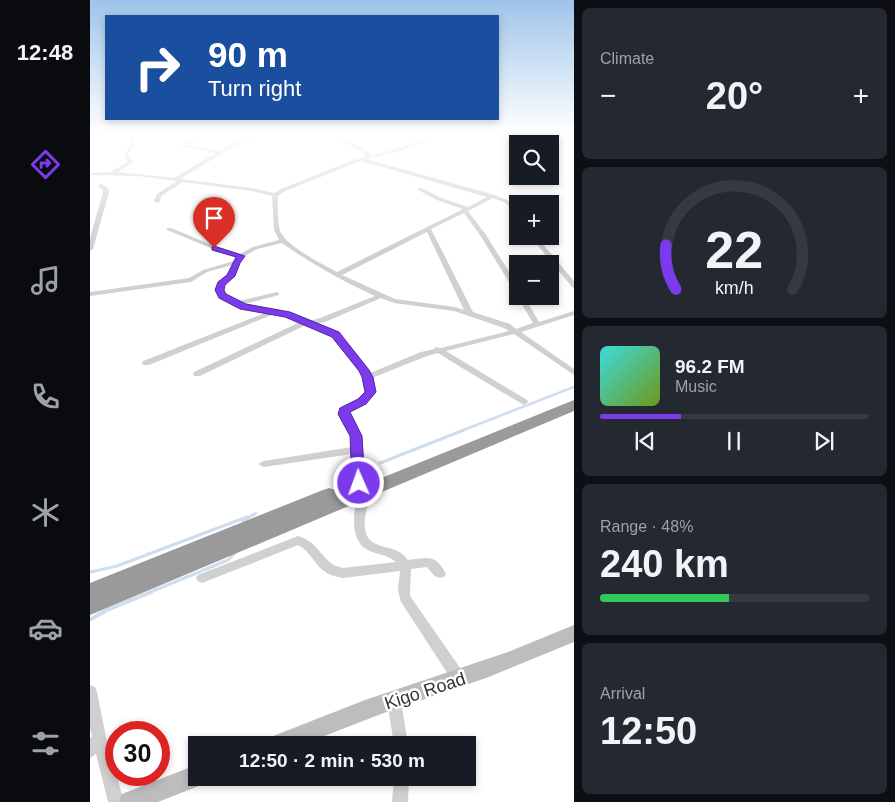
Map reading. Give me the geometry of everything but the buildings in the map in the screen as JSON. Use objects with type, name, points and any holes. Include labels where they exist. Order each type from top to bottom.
[{"type":"highway","points":[[90,592],[574,396]]},
{"type":"highway","points":[[90,606],[335,503],[366,479],[574,405]]},
{"type":"street","points":[[90,249],[94,215],[105,197],[103,187],[108,186],[113,174],[117,171]]},
{"type":"street","points":[[174,180],[188,171]]},
{"type":"street","points":[[93,174],[174,180],[256,190],[275,195],[289,187],[330,171]]},
{"type":"street","points":[[407,171],[493,196],[509,203]]},
{"type":"street","points":[[156,201],[159,195],[166,189],[181,181]]},
{"type":"street","points":[[420,189],[467,210],[509,277]]},
{"type":"street","points":[[275,195],[277,230],[282,241],[336,275],[380,296],[405,303],[455,308],[515,330],[531,344],[574,373]]},
{"type":"street","points":[[336,275],[429,230],[493,196]]},
{"type":"street","points":[[169,229],[238,259]]},
{"type":"street","points":[[429,230],[470,314]]},
{"type":"street","points":[[90,294],[191,280],[205,271],[238,259],[255,248],[282,241]]},
{"type":"street","points":[[541,245],[574,286]]},
{"type":"street","points":[[238,259],[233,272],[221,284],[222,296],[250,309],[287,314],[330,332],[339,338],[368,377],[371,392],[368,397],[344,410],[344,414],[355,432],[357,450],[366,479],[359,507],[360,535],[363,542],[371,547],[396,555],[405,566],[403,593],[405,598],[460,680]]},
{"type":"street","points":[[237,304],[277,294]]},
{"type":"street","points":[[197,374],[307,323],[322,320],[380,296]]},
{"type":"street","points":[[525,305],[537,324]]},
{"type":"street","points":[[146,364],[273,312]]},
{"type":"street","points":[[368,377],[438,349],[487,339],[574,313]]},
{"type":"street","points":[[438,349],[468,370],[494,383],[524,402]]},
{"type":"street","points":[[264,464],[357,450]]},
{"type":"street","points":[[335,503],[359,507]]},
{"type":"street","points":[[202,578],[298,540],[303,541],[312,549],[329,570],[343,573],[430,562],[440,574]]},
{"type":"street","name":"Kigo Road","points":[[299,736],[394,700],[460,680],[532,654],[574,633]]},
{"type":"street","points":[[90,692],[99,737],[116,802]]},
{"type":"street","points":[[394,700],[400,736]]},
{"type":"street","points":[[90,751],[99,737]]},
{"type":"street","points":[[130,802],[188,779]]},
{"type":"street","points":[[400,802],[401,786]]},
{"type":"waterway","points":[[461,431],[574,387]]},
{"type":"waterway","points":[[380,463],[464,430]]},
{"type":"waterway","points":[[243,521],[256,513]]},
{"type":"waterway","points":[[90,572],[117,566],[247,517]]},
{"type":"waterway","points":[[148,593],[228,560],[234,554]]},
{"type":"waterway","points":[[91,619],[107,610],[151,592]]},
{"type":"route","points":[[214,248],[241,256],[236,262],[231,276],[221,284],[220,293],[222,296],[244,307],[287,314],[335,334],[364,370],[368,377],[371,392],[362,401],[344,410],[344,414],[356,436],[359,483]]}]
